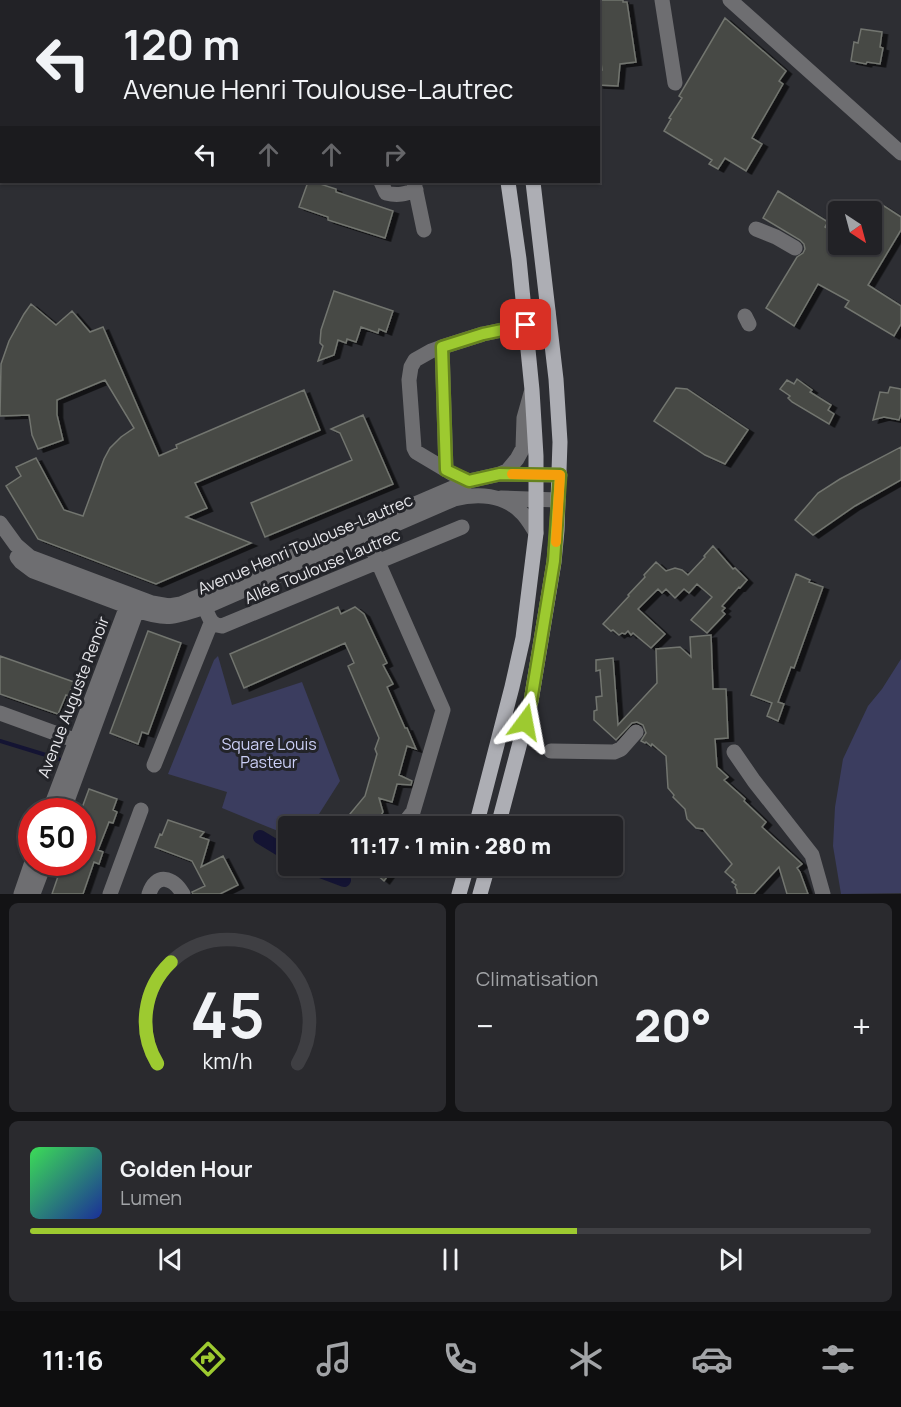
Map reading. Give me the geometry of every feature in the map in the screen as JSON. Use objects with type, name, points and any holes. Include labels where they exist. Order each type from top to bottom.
[{"type":"main road","points":[[480,816],[523,638],[536,533],[532,390],[519,259],[508,183]]},
{"type":"main road","points":[[501,816],[531,701],[554,561],[560,475],[557,389],[533,183]]},
{"type":"main road","points":[[459,894],[464,876]]},
{"type":"main road","points":[[480,894],[485,876]]},
{"type":"street","points":[[662,0],[675,83]]},
{"type":"street","points":[[730,0],[901,153]]},
{"type":"street","points":[[381,183],[386,193],[396,195],[405,194],[415,186],[424,230]]},
{"type":"street","points":[[756,229],[795,248]]},
{"type":"street","points":[[469,481],[414,448],[409,380],[411,367],[415,360],[437,349],[483,334],[526,325],[548,312]]},
{"type":"street","points":[[436,463],[437,349]]},
{"type":"street","points":[[500,474],[507,471],[518,459],[523,448],[524,418],[532,390]]},
{"type":"street","name":"Avenue Henri Toulouse-Lautrec","points":[[134,603],[160,606],[181,604],[469,481],[500,474],[560,475]]},
{"type":"street","name":"Avenue Henri Toulouse-Lautrec","points":[[134,603],[151,615],[165,618],[205,607],[454,499],[469,495],[558,500]]},
{"type":"street","name":"Avenue Henri Toulouse-Lautrec","points":[[498,498],[520,511],[536,533]]},
{"type":"street","points":[[0,523],[16,545],[30,557],[134,603]]},
{"type":"street","name":"Allée Toulouse Lautrec","points":[[211,623],[222,626],[462,526]]},
{"type":"street","points":[[0,528],[11,549],[21,562],[33,571],[134,603]]},
{"type":"street","points":[[367,537],[442,710],[413,812],[410,816]]},
{"type":"street","name":"Avenue Auguste Renoir","points":[[56,798],[82,742],[134,603]]},
{"type":"street","points":[[154,765],[211,623],[205,607]]},
{"type":"street","points":[[0,714],[82,742]]},
{"type":"street","points":[[551,750],[614,752],[621,749],[636,732]]},
{"type":"street","name":"Avenue Auguste Renoir","points":[[67,798],[82,742]]},
{"type":"street","points":[[734,752],[754,782],[812,855],[823,894]]},
{"type":"street","points":[[110,894],[141,810]]},
{"type":"street","points":[[21,894],[27,876]]},
{"type":"street","points":[[33,894],[40,876]]},
{"type":"street","points":[[149,894],[155,883],[162,879],[175,884],[183,894]]},
{"type":"green space","name":"Square Louis Pasteur","points":[[218,656],[232,705],[302,682],[340,781],[319,814],[278,816],[278,831],[222,808],[227,792],[168,774],[214,660]]},
{"type":"green space","points":[[901,659],[901,893],[841,894],[833,846],[835,807],[843,759],[868,706]]},
{"type":"building","points":[[600,0],[623,0],[627,2],[636,62],[620,64],[618,86],[600,85],[600,70],[602,70]]},
{"type":"building","points":[[725,18],[786,71],[779,81],[783,84],[752,138],[762,144],[746,171],[725,158],[718,169],[709,164],[712,160],[664,131],[671,119],[669,118],[682,98],[679,96]]},
{"type":"building","points":[[861,29],[882,32],[880,47],[883,48],[880,64],[851,61],[854,42],[858,43]]},
{"type":"building","points":[[308,183],[317,183],[336,189],[336,192],[393,211],[385,238],[328,220],[328,217],[299,207]]},
{"type":"building","points":[[778,191],[828,222],[825,227],[828,229],[828,255],[882,255],[882,205],[901,217],[901,230],[868,285],[901,306],[901,324],[894,336],[845,307],[849,301],[818,284],[794,326],[766,308],[797,257],[805,249],[800,240],[763,218]]},
{"type":"building","points":[[334,291],[393,311],[386,332],[379,329],[378,333],[361,327],[356,342],[347,339],[346,343],[338,340],[334,355],[318,361],[323,346],[320,343],[321,330]]},
{"type":"building","points":[[31,304],[56,325],[72,311],[90,332],[103,327],[159,456],[177,448],[176,445],[304,390],[320,430],[195,483],[207,508],[186,517],[251,543],[156,584],[38,539],[6,486],[21,476],[16,467],[36,458],[64,510],[83,516],[110,448],[134,428],[105,380],[57,400],[57,415],[63,440],[38,449],[32,435],[29,415],[0,416],[1,364],[9,341]]},
{"type":"building","points":[[797,379],[812,390],[810,392],[831,405],[828,410],[834,414],[829,424],[792,402],[788,398],[790,396],[780,389],[787,380],[794,384]]},
{"type":"building","points":[[890,387],[901,389],[899,420],[884,417],[873,420],[880,392],[888,393]]},
{"type":"building","points":[[676,388],[687,389],[748,430],[725,464],[705,455],[654,421]]},
{"type":"building","points":[[363,415],[393,484],[265,537],[251,503],[352,460],[340,433],[331,429]]},
{"type":"building","points":[[901,447],[901,480],[855,506],[813,535],[795,520],[818,493]]},
{"type":"building","points":[[713,546],[733,569],[735,568],[747,580],[722,606],[725,608],[722,611],[725,614],[707,633],[691,620],[712,597],[697,584],[689,593],[684,589],[675,598],[666,589],[662,593],[658,589],[638,609],[665,634],[651,648],[633,633],[631,635],[628,631],[619,635],[603,624],[656,562],[666,571],[675,568],[688,575]]},
{"type":"building","points":[[796,574],[823,587],[794,668],[791,667],[778,702],[784,704],[778,721],[767,716],[772,703],[751,695]]},
{"type":"building","points":[[338,607],[341,614],[355,607],[364,614],[387,663],[383,665],[393,684],[387,687],[416,749],[407,746],[399,775],[412,781],[411,785],[397,784],[392,802],[379,798],[383,812],[381,816],[348,816],[365,796],[377,754],[375,749],[379,738],[348,666],[354,663],[345,643],[244,688],[230,654]]},
{"type":"building","points":[[148,631],[181,643],[148,734],[142,732],[138,744],[110,733]]},
{"type":"building","points":[[711,635],[713,689],[726,689],[728,738],[715,739],[717,767],[728,777],[724,780],[766,822],[762,827],[802,864],[797,868],[808,894],[787,894],[779,867],[754,894],[737,894],[736,885],[732,882],[734,880],[725,872],[732,864],[703,829],[696,828],[687,819],[685,809],[668,788],[666,756],[652,744],[651,746],[641,741],[646,733],[643,725],[637,722],[632,723],[616,740],[594,720],[594,711],[597,710],[596,697],[602,696],[600,670],[596,671],[596,660],[613,658],[618,725],[657,683],[656,649],[680,647],[691,657],[690,637]]},
{"type":"building","points":[[0,656],[74,682],[58,714],[0,694]]},
{"type":"building","points":[[89,789],[117,799],[113,810],[117,812],[113,823],[109,822],[98,850],[103,852],[99,864],[96,863],[96,798],[86,798]]},
{"type":"building","points":[[168,820],[204,832],[200,837],[209,840],[201,867],[223,856],[238,885],[220,894],[193,894],[192,892],[205,886],[192,861],[155,847]]},
{"type":"building","points":[[58,876],[89,876],[83,894],[52,894]]},
{"type":"building","points":[[378,876],[388,876],[384,881]]},
{"type":"waterway","points":[[0,741],[59,759]]},
{"type":"waterway","points":[[260,837],[278,848]]},
{"type":"waterway","points":[[333,876],[344,880]]},
{"type":"slow traffic","points":[[512,474],[560,475],[556,542]]},
{"type":"route","points":[[525,722],[531,701],[554,561],[560,475],[500,474],[469,481],[446,470],[442,347],[483,334],[526,325]]}]
